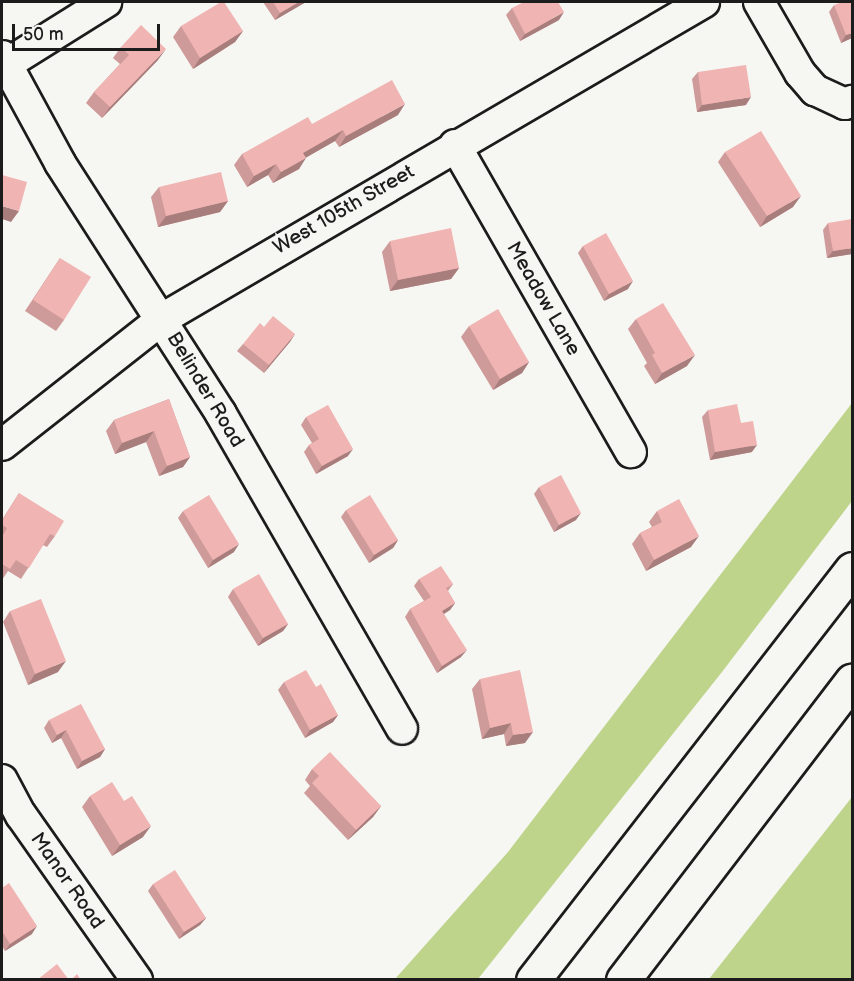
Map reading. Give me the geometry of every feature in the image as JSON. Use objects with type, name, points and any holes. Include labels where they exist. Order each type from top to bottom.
[{"type":"highway","points":[[533,980],[852,569]]},
{"type":"highway","points":[[623,980],[852,680]]},
{"type":"street","points":[[3,63],[106,2]]},
{"type":"street","name":"West 105th Street","points":[[2,445],[162,318],[455,145],[704,2]]},
{"type":"street","points":[[759,2],[800,73],[814,90],[848,103]]},
{"type":"street","name":"Belinder Road","points":[[3,63],[60,163],[162,318],[402,729]]},
{"type":"street","name":"Meadow Lane","points":[[455,145],[631,452]]},
{"type":"street","name":"Manor Road","points":[[2,780],[21,815],[137,980]]},
{"type":"green space","points":[[852,403],[852,501],[722,672],[478,979],[395,979],[508,852]]},
{"type":"green space","points":[[852,797],[852,979],[709,979]]},
{"type":"building","points":[[224,2],[243,31],[200,58],[181,26]]},
{"type":"building","points":[[273,2],[299,2],[280,13]]},
{"type":"building","points":[[524,2],[558,2],[564,12],[525,34],[512,8]]},
{"type":"building","points":[[852,2],[852,33],[846,35],[834,5]]},
{"type":"building","points":[[141,25],[166,49],[110,107],[94,92],[129,55],[121,47]]},
{"type":"building","points":[[746,65],[751,97],[702,105],[698,72]]},
{"type":"building","points":[[392,80],[405,104],[346,136],[343,130],[303,153],[306,158],[281,172],[276,164],[254,176],[242,154],[308,117],[312,124]]},
{"type":"building","points":[[761,131],[801,196],[767,216],[725,152]]},
{"type":"building","points":[[221,172],[228,201],[166,216],[159,187]]},
{"type":"building","points":[[2,175],[27,182],[19,211],[2,206]]},
{"type":"building","points":[[852,219],[852,248],[833,251],[828,223]]},
{"type":"building","points":[[451,228],[459,268],[398,280],[390,241]]},
{"type":"building","points":[[606,233],[633,281],[609,294],[583,246]]},
{"type":"building","points":[[60,258],[91,277],[64,320],[33,300]]},
{"type":"building","points":[[663,303],[695,355],[662,373],[652,355],[655,353],[636,319]]},
{"type":"building","points":[[498,309],[529,362],[500,379],[469,326]]},
{"type":"building","points":[[273,316],[295,334],[269,365],[243,344],[260,323],[264,327]]},
{"type":"building","points":[[169,399],[190,457],[167,466],[154,431],[122,443],[114,420]]},
{"type":"building","points":[[737,404],[741,423],[753,421],[757,445],[715,452],[708,410]]},
{"type":"building","points":[[328,405],[353,449],[322,466],[309,445],[319,439],[306,417]]},
{"type":"building","points":[[561,475],[581,513],[559,525],[539,487]]},
{"type":"building","points":[[19,493],[64,521],[55,536],[50,534],[29,568],[16,560],[10,569],[2,564],[2,537],[7,528],[2,525],[2,521]]},
{"type":"building","points":[[209,495],[239,544],[213,560],[183,511]]},
{"type":"building","points":[[370,495],[398,540],[374,555],[346,510]]},
{"type":"building","points":[[679,499],[699,536],[654,560],[640,533],[662,522],[657,511]]},
{"type":"building","points":[[441,566],[453,584],[446,588],[455,603],[442,611],[467,650],[442,666],[410,609],[431,597],[419,579]]},
{"type":"building","points":[[259,574],[288,624],[263,638],[233,589]]},
{"type":"building","points":[[41,599],[66,661],[35,674],[10,611]]},
{"type":"building","points":[[306,670],[316,687],[321,684],[338,715],[310,730],[284,682]]},
{"type":"building","points":[[520,670],[533,732],[513,735],[511,723],[490,728],[480,679]]},
{"type":"building","points":[[81,704],[105,749],[82,761],[66,730],[57,735],[49,720]]},
{"type":"building","points":[[330,752],[381,806],[356,830],[312,783],[319,776],[312,769]]},
{"type":"building","points":[[112,782],[124,801],[132,796],[151,826],[120,845],[90,796]]},
{"type":"building","points":[[175,870],[206,918],[184,932],[153,884]]},
{"type":"building","points":[[9,883],[37,926],[10,944],[2,931],[2,888]]},
{"type":"building","points":[[57,964],[69,980],[37,980]]},
{"type":"building","points":[[77,974],[81,980],[71,980]]}]
